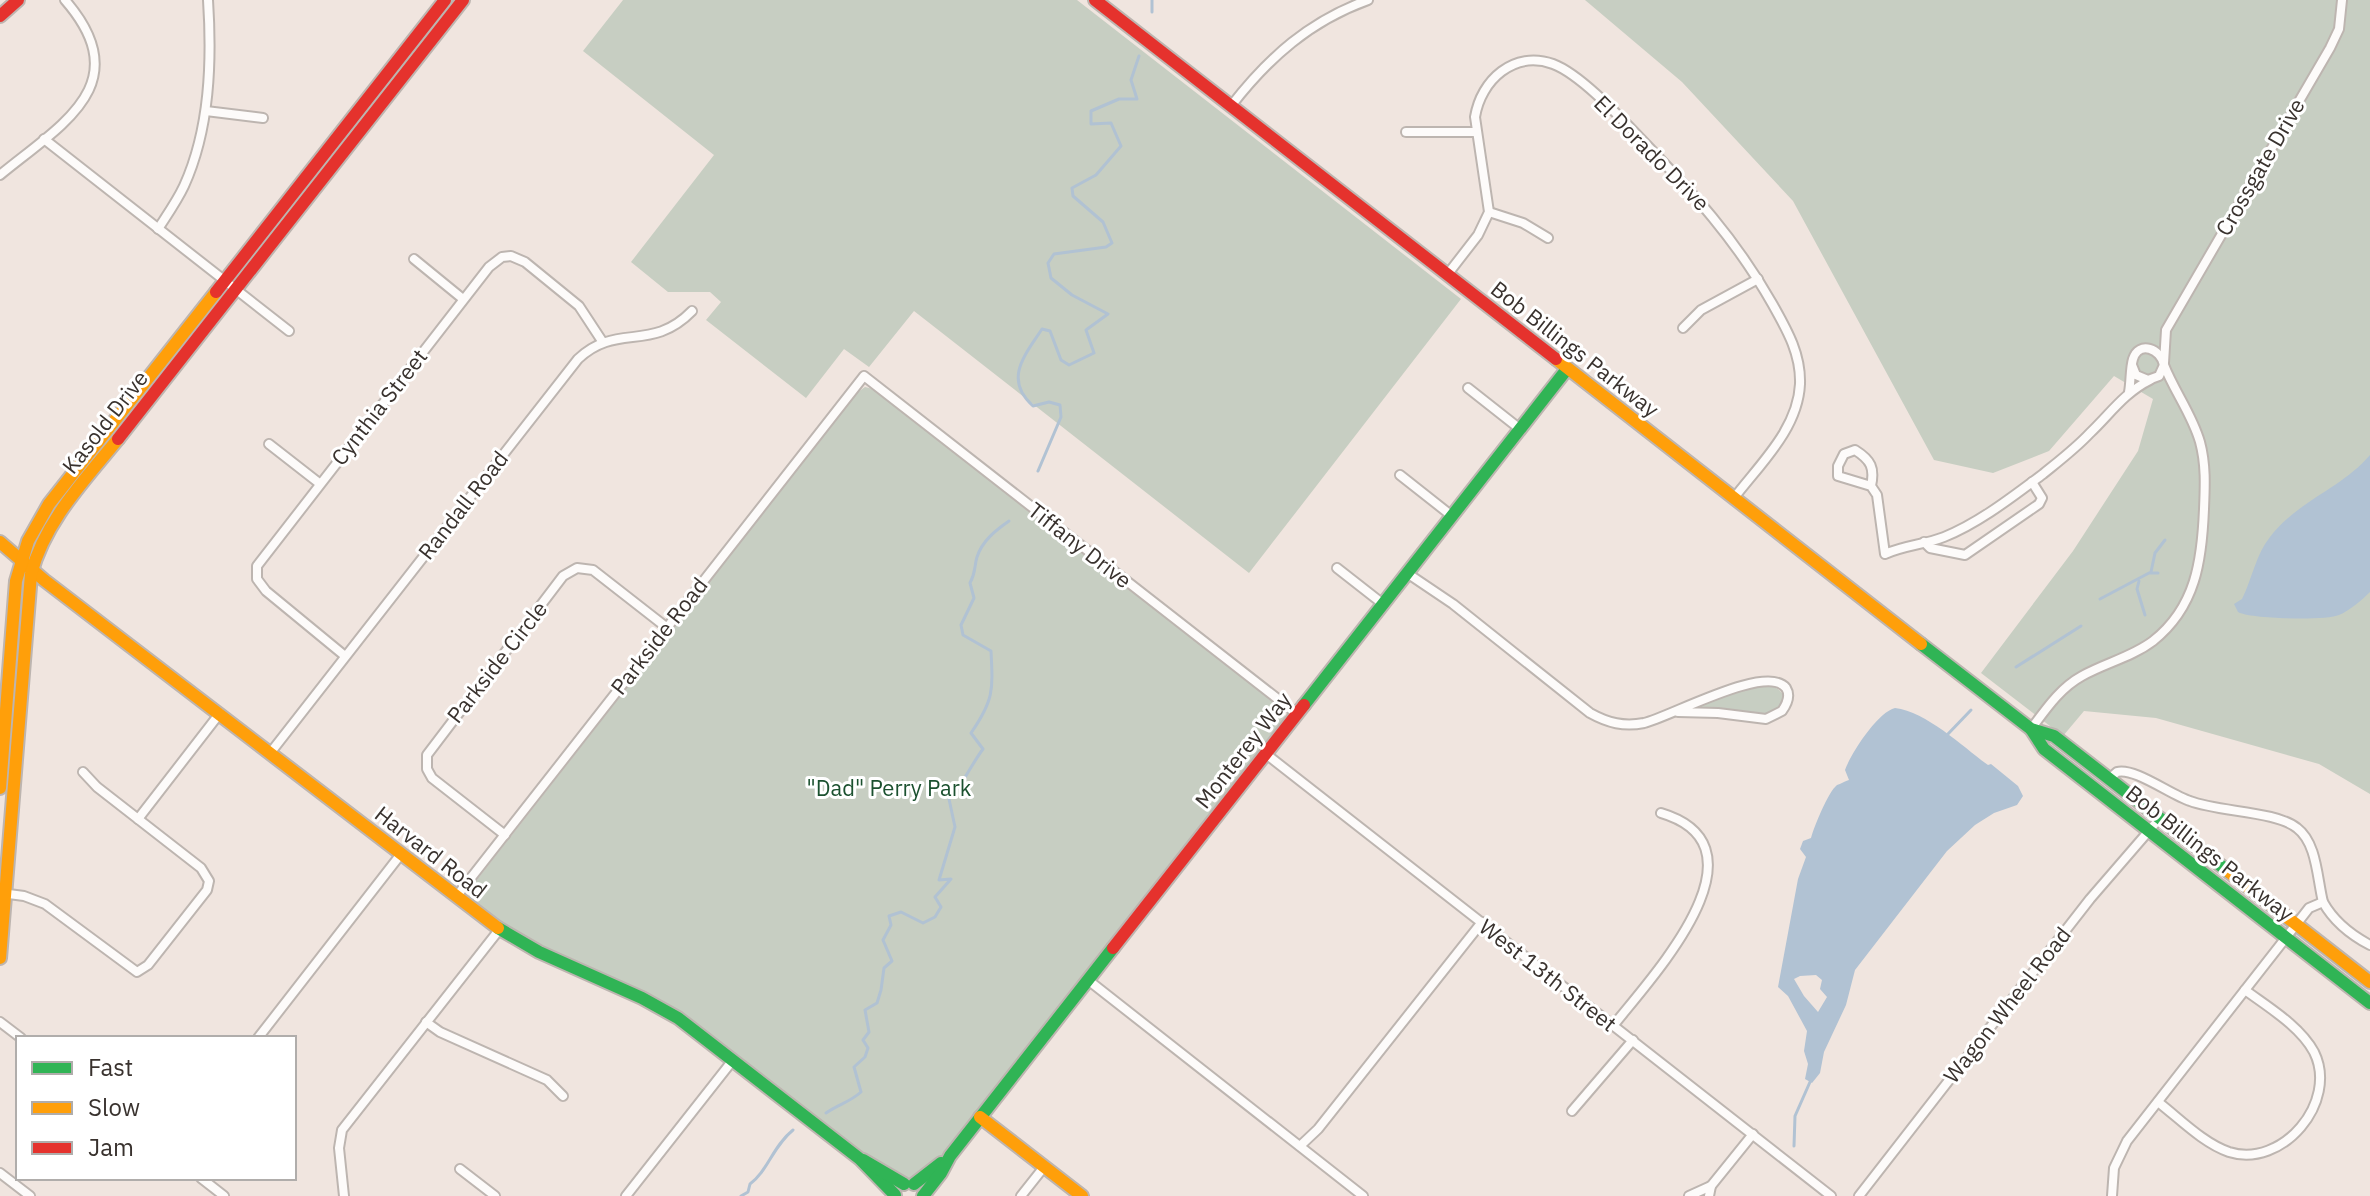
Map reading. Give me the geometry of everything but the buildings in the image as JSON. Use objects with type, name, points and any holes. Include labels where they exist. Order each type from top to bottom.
[{"type":"main road","points":[[2,9],[18,0]]},
{"type":"main road","name":"Kasold Drive","points":[[0,958],[28,598],[32,569],[42,540],[445,0]]},
{"type":"main road","name":"Kasold Drive","points":[[0,788],[16,581],[20,559],[31,531],[49,504],[463,0]]},
{"type":"main road","name":"Bob Billings Parkway","points":[[1095,0],[2031,729],[2044,749],[2370,1003]]},
{"type":"main road","name":"Monterey Way","points":[[923,1196],[980,1117],[1567,369]]},
{"type":"main road","name":"Harvard Road","points":[[0,542],[499,930],[539,952],[658,1006],[694,1029],[860,1159],[895,1196]]},
{"type":"main road","name":"Bob Billings Parkway","points":[[2031,729],[2054,736],[2370,982]]},
{"type":"main road","points":[[980,1117],[1082,1196]]},
{"type":"main road","name":"Monterey Way","points":[[895,1196],[950,1156]]},
{"type":"main road","name":"Harvard Road","points":[[860,1159],[909,1184]]},
{"type":"main road","points":[[909,1184],[920,1188],[923,1196]]},
{"type":"street","points":[[0,175],[83,102],[94,76],[95,56],[88,30],[65,0]]},
{"type":"street","points":[[158,229],[186,182],[206,111],[208,0]]},
{"type":"street","points":[[1231,106],[1257,73],[1296,38],[1335,14],[1368,0]]},
{"type":"street","name":"Crossgate Drive","points":[[2142,349],[2166,330],[2330,48],[2339,29],[2342,0]]},
{"type":"street","name":"El Dorado Drive","points":[[1489,212],[1476,132],[1477,104],[1485,87],[1497,74],[1515,64],[1533,61],[1561,67],[1610,108],[1696,197],[1743,255],[1758,279],[1791,339],[1798,361],[1798,401],[1788,427],[1734,498]]},
{"type":"street","points":[[206,111],[263,118]]},
{"type":"street","points":[[1406,132],[1476,132]]},
{"type":"street","points":[[44,139],[289,331]]},
{"type":"street","points":[[1447,275],[1478,235],[1489,212],[1523,223],[1548,238]]},
{"type":"street","name":"Cynthia Street","points":[[345,656],[266,591],[257,579],[260,559],[463,299],[495,260],[511,256],[518,258],[579,306],[602,341]]},
{"type":"street","points":[[414,259],[463,299]]},
{"type":"street","points":[[1683,328],[1701,310],[1758,279]]},
{"type":"street","points":[[602,341],[659,334],[675,326],[692,311]]},
{"type":"street","name":"Crossgate Drive","points":[[2164,364],[2166,330]]},
{"type":"street","name":"Randall Road","points":[[271,752],[566,372],[585,351],[602,341]]},
{"type":"street","points":[[2031,729],[2057,696],[2072,683],[2155,640],[2182,609],[2192,591],[2202,549],[2205,470],[2196,430],[2172,389],[2156,350],[2142,349],[2134,356],[2129,392]]},
{"type":"street","points":[[1871,486],[1838,476],[1838,466],[1844,454],[1855,450],[1868,458],[1874,471],[1871,486],[1879,504],[1885,554],[1905,545],[1948,535],[2032,482],[2090,434],[2129,392],[2161,374],[2164,364]]},
{"type":"street","points":[[2132,365],[2138,376],[2172,389]]},
{"type":"street","name":"Parkside Road","points":[[456,897],[864,376]]},
{"type":"street","name":"Tiffany Drive","points":[[864,376],[1297,714]]},
{"type":"street","points":[[1468,388],[1520,429]]},
{"type":"street","points":[[269,444],[319,483]]},
{"type":"street","points":[[1400,475],[1452,516]]},
{"type":"street","points":[[1924,542],[1930,548],[1965,555],[2039,504],[2042,498],[2032,482]]},
{"type":"street","name":"Parkside Circle","points":[[505,835],[432,778],[427,769],[427,755],[563,576],[577,568],[593,570],[666,627]]},
{"type":"street","points":[[1337,568],[1383,604]]},
{"type":"street","points":[[1407,573],[1453,604],[1590,713],[1607,722],[1630,725],[1678,712],[1715,695],[1768,680],[1780,684],[1788,696],[1782,711],[1766,719],[1678,712]]},
{"type":"street","points":[[138,819],[220,713]]},
{"type":"street","name":"West 13th Street","points":[[1266,754],[1831,1196]]},
{"type":"street","points":[[2109,779],[2117,772],[2129,771],[2191,802],[2289,823],[2307,839],[2323,902],[2333,917],[2370,945]]},
{"type":"street","points":[[3,893],[30,897],[45,904],[129,968],[139,972],[148,965],[207,890],[208,878],[201,868],[83,772]]},
{"type":"street","points":[[1613,1026],[1682,937],[1704,891],[1707,861],[1701,841],[1682,821],[1661,813]]},
{"type":"street","name":"Wagon Wheel Road","points":[[1859,1196],[2090,899],[2160,818]]},
{"type":"street","points":[[260,1036],[401,854]]},
{"type":"street","points":[[2112,1196],[2114,1168],[2121,1150],[2309,908],[2323,902]]},
{"type":"street","points":[[1300,1146],[1318,1129],[1482,922]]},
{"type":"street","points":[[344,1196],[339,1148],[341,1132],[499,930]]},
{"type":"street","points":[[1088,980],[1363,1196]]},
{"type":"street","points":[[2158,1102],[2210,1142],[2230,1152],[2251,1154],[2270,1151],[2294,1134],[2308,1116],[2317,1099],[2320,1079],[2317,1060],[2300,1033],[2245,990]]},
{"type":"street","points":[[0,1022],[18,1036]]},
{"type":"street","points":[[426,1022],[440,1032],[547,1080],[563,1096]]},
{"type":"street","points":[[1572,1111],[1633,1040]]},
{"type":"street","points":[[626,1196],[733,1060]]},
{"type":"street","points":[[1689,1196],[1711,1186],[1753,1134]]},
{"type":"street","points":[[1021,1196],[1044,1167]]},
{"type":"street","points":[[460,1169],[495,1196]]},
{"type":"street","points":[[0,1173],[30,1196]]},
{"type":"street","points":[[204,1180],[224,1196]]},
{"type":"street","points":[[1709,1196],[1711,1186]]},
{"type":"green space","points":[[623,0],[1077,0],[1461,299],[1249,573],[914,311],[869,367],[844,349],[806,398],[706,320],[721,302],[710,292],[668,292],[631,262],[714,155],[583,51]]},
{"type":"green space","points":[[1585,0],[2370,0],[2370,794],[2319,764],[2156,718],[2084,711],[2063,736],[1981,673],[2073,551],[2138,451],[2153,399],[2114,376],[2049,451],[1993,473],[1934,460],[1793,201],[1682,82]]},
{"type":"green space","name":"\"Dad\" Perry Park","points":[[865,387],[873,389],[1279,706],[1285,716],[942,1156],[913,1180],[898,1177],[850,1144],[693,1023],[533,943],[490,916],[469,896],[472,886],[858,392]]},
{"type":"green space","points":[[1754,686],[1777,689],[1783,695],[1779,706],[1762,715],[1689,709],[1721,695]]},
{"type":"water","points":[[2370,455],[2370,592],[2347,611],[2331,617],[2272,618],[2238,612],[2234,604],[2242,599],[2261,551],[2270,537],[2293,514],[2346,477]]},
{"type":"water","points":[[1895,708],[1907,711],[1932,723],[1988,765],[1991,764],[2018,786],[2023,796],[2017,805],[1994,813],[1975,825],[1947,851],[1855,970],[1846,1005],[1824,1052],[1820,1073],[1812,1083],[1805,1079],[1807,1031],[1788,996],[1778,987],[1798,879],[1806,857],[1800,849],[1803,841],[1811,838],[1833,789],[1849,780],[1845,770],[1859,744],[1888,711]],"holes":[[[1816,975],[1822,980],[1820,989],[1827,997],[1818,1012],[1794,979]]]},
{"type":"waterway","points":[[1152,0],[1152,12]]},
{"type":"waterway","points":[[1038,471],[1061,417],[1060,405],[1049,402],[1033,406],[1019,386],[1020,367],[1042,329],[1050,331],[1061,360],[1069,365],[1094,353],[1086,330],[1108,314],[1072,295],[1051,278],[1048,263],[1054,254],[1106,247],[1112,243],[1103,222],[1073,196],[1072,188],[1096,175],[1121,146],[1111,123],[1091,124],[1091,111],[1119,99],[1137,99],[1131,80],[1139,56]]},
{"type":"waterway","points":[[826,1113],[861,1092],[854,1067],[865,1057],[868,1048],[863,1040],[869,1032],[865,1010],[877,1003],[884,968],[892,961],[883,940],[891,925],[889,916],[901,912],[923,923],[935,917],[941,907],[935,897],[951,879],[939,880],[955,827],[949,799],[983,749],[971,733],[988,703],[992,685],[991,651],[963,635],[961,625],[974,598],[970,583],[979,551],[990,536],[1009,521]]},
{"type":"waterway","points":[[2151,572],[2155,553],[2165,540]]},
{"type":"waterway","points":[[2100,599],[2149,573],[2158,573]]},
{"type":"waterway","points":[[2139,581],[2137,589],[2145,615]]},
{"type":"waterway","points":[[2016,667],[2081,626]]},
{"type":"waterway","points":[[1947,735],[1971,710]]},
{"type":"waterway","points":[[1794,1146],[1795,1116],[1810,1082]]},
{"type":"waterway","points":[[741,1196],[748,1192],[750,1184],[793,1130]]},
{"type":"traffic: fast","points":[[1304,705],[1567,369]]},
{"type":"traffic: fast","points":[[1921,644],[2031,729],[2054,736],[2229,872]]},
{"type":"traffic: fast","points":[[2031,729],[2044,749],[2370,1003]]},
{"type":"traffic: fast","points":[[498,928],[539,952],[642,998],[678,1018],[860,1159],[895,1195]]},
{"type":"traffic: fast","points":[[923,1196],[950,1156],[1113,948]]},
{"type":"traffic: fast","points":[[863,1160],[904,1184]]},
{"type":"traffic: fast","points":[[914,1184],[941,1163]]},
{"type":"traffic: slow","points":[[0,788],[16,581],[28,541],[49,504],[216,292]]},
{"type":"traffic: slow","points":[[1556,359],[1921,644]]},
{"type":"traffic: slow","points":[[0,958],[31,574],[37,555],[56,519],[118,439]]},
{"type":"traffic: slow","points":[[0,542],[44,580],[498,928]]},
{"type":"traffic: slow","points":[[2229,872],[2370,982]]},
{"type":"traffic: slow","points":[[980,1117],[1082,1196]]},
{"type":"traffic: jam","points":[[0,16],[18,0]]},
{"type":"traffic: jam","points":[[216,292],[445,0]]},
{"type":"traffic: jam","points":[[118,439],[463,0]]},
{"type":"traffic: jam","points":[[1095,0],[1556,359]]},
{"type":"traffic: jam","points":[[1113,948],[1304,705]]}]
